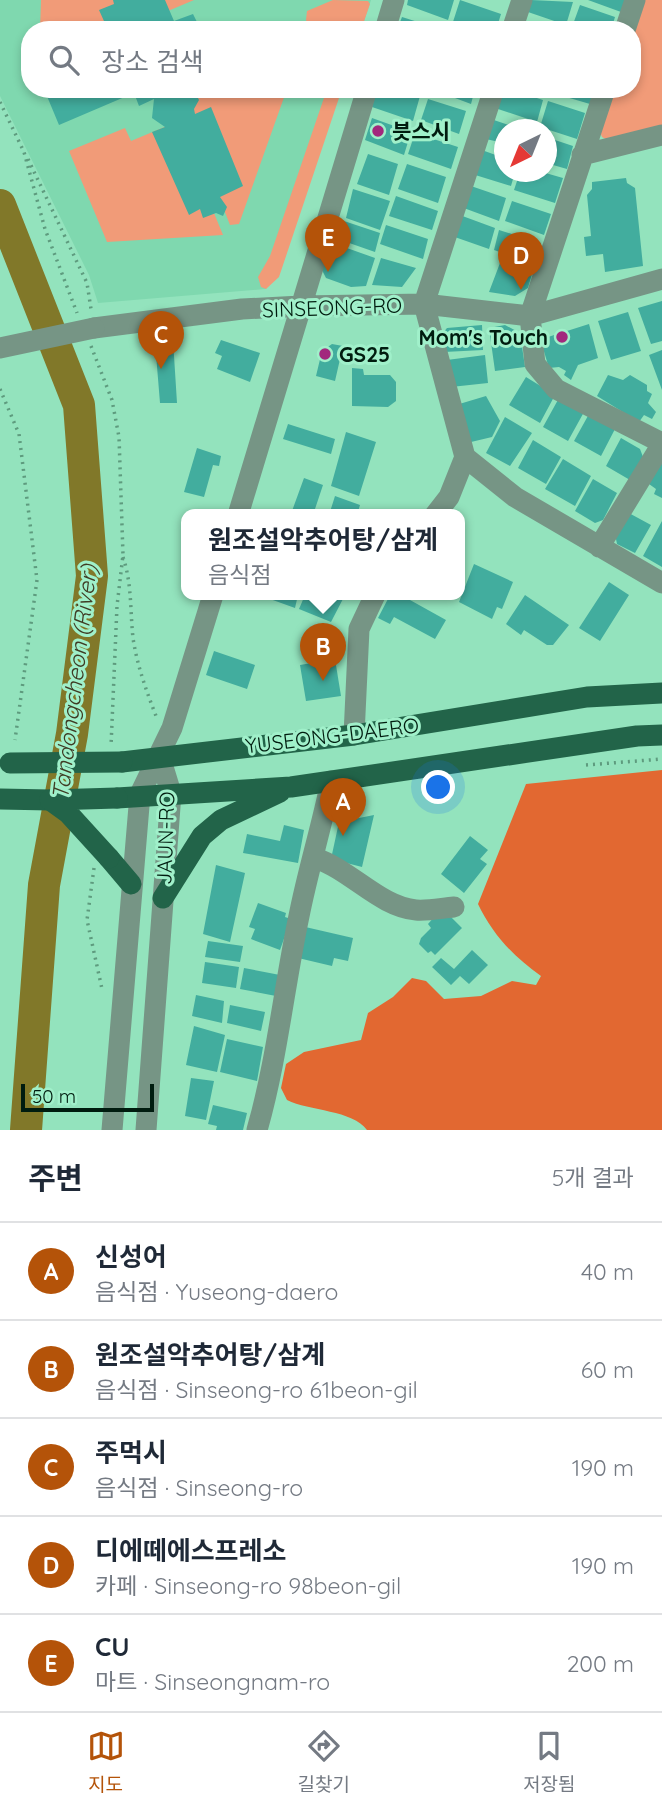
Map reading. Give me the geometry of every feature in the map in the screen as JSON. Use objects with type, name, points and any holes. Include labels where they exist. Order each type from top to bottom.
[{"type":"main road","name":"YUSEONG-DAERO","points":[[5,763],[116,755],[160,757],[354,735],[587,697],[662,693]]},
{"type":"main road","name":"YUSEONG-DAERO","points":[[1,799],[117,798],[140,794],[291,787],[637,736],[662,735]]},
{"type":"main road","points":[[163,898],[202,836],[221,820],[291,787]]},
{"type":"main road","points":[[50,800],[68,813],[102,859],[131,884]]},
{"type":"street","points":[[388,21],[394,0]]},
{"type":"street","points":[[515,21],[522,0]]},
{"type":"street","points":[[628,21],[635,0]]},
{"type":"street","points":[[240,509],[364,98]]},
{"type":"street","points":[[440,509],[449,497],[465,457],[425,304],[491,98]]},
{"type":"street","points":[[599,547],[662,443],[556,389],[535,364],[530,316],[602,98]]},
{"type":"street","points":[[582,155],[662,135]]},
{"type":"street","name":"SINSEONG-RO","points":[[0,348],[88,329],[242,309],[425,304],[530,316],[662,279]]},
{"type":"street","points":[[465,457],[515,496],[662,583]]},
{"type":"street","points":[[160,757],[211,600]]},
{"type":"street","points":[[354,735],[359,629],[373,600]]},
{"type":"street","name":"JAUN-RO","points":[[146,1130],[171,793],[160,757]]},
{"type":"street","name":"JAUN-RO","points":[[112,1130],[140,794],[160,757]]},
{"type":"street","points":[[257,1130],[268,1089],[299,914],[315,858],[331,780]]},
{"type":"street","points":[[315,858],[334,864],[396,906],[417,911],[454,907]]},
{"type":"path","points":[[0,102],[88,283],[88,329]]},
{"type":"path","points":[[24,152],[45,229],[88,329],[112,400],[119,437],[123,555],[117,606],[114,724],[116,755]]},
{"type":"path","points":[[0,390],[19,434],[37,580],[15,740]]},
{"type":"path","points":[[123,555],[130,577],[133,638],[143,685],[153,710]]},
{"type":"path","points":[[102,859],[87,920],[102,989]]},
{"type":"shaded area","points":[[0,0],[371,0],[364,21],[21,21],[21,98],[338,98],[266,289],[98,303],[89,275],[0,96]]},
{"type":"shaded area","points":[[41,0],[194,0],[144,21],[40,21]]},
{"type":"shaded area","points":[[333,0],[368,1],[370,4],[364,21],[306,21],[307,11]]},
{"type":"shaded area","points":[[642,0],[662,0],[662,128],[609,141],[602,137],[599,129],[609,98],[641,98],[641,21],[635,21]]},
{"type":"shaded area","points":[[178,98],[284,98],[239,224],[230,225],[217,192],[207,196],[223,235],[107,242],[69,151],[125,128],[131,141],[186,118]]},
{"type":"shaded area","points":[[324,98],[339,98],[279,277],[266,289],[261,287],[258,277],[270,256]]},
{"type":"shaded area","points":[[662,770],[662,1130],[367,1130],[352,1118],[287,1100],[281,1088],[286,1064],[304,1052],[361,1040],[368,1013],[393,997],[412,978],[426,981],[444,999],[481,996],[512,981],[536,985],[541,976],[505,944],[490,926],[478,904],[526,784]]},
{"type":"building","points":[[113,0],[165,0],[174,21],[104,21],[99,10],[114,4]]},
{"type":"building","points":[[408,0],[454,0],[448,20],[407,5]]},
{"type":"building","points":[[460,0],[501,14],[499,21],[453,21]]},
{"type":"building","points":[[531,0],[573,2],[567,21],[554,21],[528,12]]},
{"type":"building","points":[[588,0],[625,0],[621,12]]},
{"type":"building","points":[[580,5],[615,17],[614,21],[574,21]]},
{"type":"building","points":[[193,14],[196,21],[174,21]]},
{"type":"building","points":[[48,98],[122,98],[59,125]]},
{"type":"building","points":[[136,98],[198,98],[195,114],[211,107],[243,186],[220,197],[227,207],[223,216],[216,213],[203,218],[200,209],[189,215],[152,132],[165,127],[152,118],[154,99],[139,106]]},
{"type":"building","points":[[374,98],[419,98],[413,121],[372,107]]},
{"type":"building","points":[[455,98],[473,98],[471,104]]},
{"type":"building","points":[[495,98],[543,100],[538,119],[528,119],[492,107]]},
{"type":"building","points":[[570,98],[592,98],[590,104]]},
{"type":"building","points":[[428,99],[466,111],[459,134],[421,120]]},
{"type":"building","points":[[548,101],[585,113],[577,139],[557,133],[557,119],[542,119]]},
{"type":"building","points":[[372,118],[411,132],[404,155],[365,140]]},
{"type":"building","points":[[488,118],[494,120],[494,141],[481,138]]},
{"type":"building","points":[[415,133],[458,147],[451,169],[408,154]]},
{"type":"building","points":[[557,141],[573,146],[567,169],[557,166]]},
{"type":"building","points":[[479,149],[494,154],[494,181],[472,174]]},
{"type":"building","points":[[368,154],[398,164],[389,195],[357,184]]},
{"type":"building","points":[[407,164],[446,177],[438,203],[398,189]]},
{"type":"building","points":[[557,176],[563,178],[555,203],[514,190],[517,182],[557,182]]},
{"type":"building","points":[[626,178],[627,183],[635,188],[643,266],[605,272],[603,254],[586,256],[584,237],[591,236],[587,195],[592,189],[592,182]]},
{"type":"building","points":[[468,185],[506,198],[499,221],[461,207]]},
{"type":"building","points":[[353,189],[390,201],[380,230],[346,218]]},
{"type":"building","points":[[396,196],[438,211],[432,230],[389,216]]},
{"type":"building","points":[[512,201],[551,214],[544,235],[505,221]]},
{"type":"building","points":[[457,214],[495,228],[489,249],[449,235]]},
{"type":"building","points":[[338,219],[380,233],[375,252],[332,237]]},
{"type":"building","points":[[386,225],[428,239],[423,259],[380,244]]},
{"type":"building","points":[[499,230],[541,243],[535,264],[494,250]]},
{"type":"building","points":[[330,242],[375,258],[366,286],[351,287],[326,278],[321,268]]},
{"type":"building","points":[[381,258],[416,268],[402,287],[372,285]]},
{"type":"building","points":[[500,263],[532,274],[528,288],[515,296],[489,292]]},
{"type":"building","points":[[662,301],[662,341],[651,344],[638,308]]},
{"type":"building","points":[[628,312],[641,351],[611,360],[598,321]]},
{"type":"building","points":[[589,324],[598,358],[578,365],[571,380],[564,375],[566,371],[559,367],[549,368],[542,345],[548,337]]},
{"type":"building","points":[[482,325],[483,350],[444,352],[442,334],[447,328]]},
{"type":"building","points":[[505,325],[520,333],[525,367],[495,371],[489,328]]},
{"type":"building","points":[[173,340],[177,403],[160,403],[155,342]]},
{"type":"building","points":[[221,340],[260,353],[250,382],[217,369],[222,356],[215,353]]},
{"type":"building","points":[[332,344],[343,346],[335,381],[316,376],[322,351]]},
{"type":"building","points":[[662,350],[662,390],[649,355]]},
{"type":"building","points":[[485,355],[488,383],[451,387],[447,360]]},
{"type":"building","points":[[352,368],[363,369],[364,375],[390,375],[396,382],[396,401],[388,407],[352,406]]},
{"type":"building","points":[[608,375],[623,380],[630,375],[647,385],[647,391],[652,394],[648,403],[656,412],[652,419],[644,415],[639,422],[597,396]]},
{"type":"building","points":[[526,377],[555,395],[540,423],[509,405]]},
{"type":"building","points":[[486,396],[500,421],[492,437],[471,442],[456,405]]},
{"type":"building","points":[[559,398],[584,412],[568,441],[543,427]]},
{"type":"building","points":[[589,414],[615,429],[601,456],[574,441]]},
{"type":"building","points":[[505,417],[532,433],[510,466],[486,453]]},
{"type":"building","points":[[288,424],[335,439],[331,454],[283,439]]},
{"type":"building","points":[[346,432],[376,442],[359,496],[331,486]]},
{"type":"building","points":[[621,438],[640,449],[643,457],[630,480],[606,466]]},
{"type":"building","points":[[533,440],[561,457],[546,484],[518,468]]},
{"type":"building","points":[[197,448],[221,456],[219,466],[213,465],[204,497],[184,492]]},
{"type":"building","points":[[563,459],[591,476],[575,506],[545,489]]},
{"type":"building","points":[[662,460],[662,498],[654,494],[656,489],[649,484]]},
{"type":"building","points":[[304,478],[323,485],[315,509],[293,509]]},
{"type":"building","points":[[593,479],[617,493],[603,520],[595,523],[575,511]]},
{"type":"building","points":[[335,496],[360,505],[359,509],[331,509]]},
{"type":"building","points":[[627,512],[651,525],[635,553],[617,544],[615,534]]},
{"type":"building","points":[[662,521],[662,567],[643,556]]},
{"type":"building","points":[[474,564],[513,582],[502,609],[497,607],[492,619],[459,602],[465,600],[465,587]]},
{"type":"building","points":[[609,582],[629,595],[600,641],[579,628]]},
{"type":"building","points":[[525,595],[569,625],[553,645],[547,645],[524,630],[521,635],[506,624]]},
{"type":"building","points":[[273,600],[297,600],[295,608]]},
{"type":"building","points":[[303,600],[342,600],[331,622],[299,609]]},
{"type":"building","points":[[387,600],[410,600],[446,620],[435,639],[394,617],[390,624],[378,618]]},
{"type":"building","points":[[214,651],[255,665],[247,689],[206,675]]},
{"type":"building","points":[[335,659],[341,696],[306,701],[300,665]]},
{"type":"building","points":[[374,815],[362,867],[331,859],[339,822]]},
{"type":"building","points":[[284,825],[304,830],[298,863],[243,853],[247,834],[280,841]]},
{"type":"building","points":[[470,836],[488,850],[480,859],[487,864],[464,893],[441,874]]},
{"type":"building","points":[[216,865],[245,873],[230,942],[203,934]]},
{"type":"building","points":[[258,903],[286,913],[285,917],[291,919],[280,950],[251,939],[255,929],[249,927]]},
{"type":"building","points":[[447,913],[462,928],[435,955],[431,951],[428,953],[419,944],[421,938],[431,928],[428,924],[435,916]]},
{"type":"building","points":[[301,926],[353,938],[348,961],[334,958],[332,966],[294,957]]},
{"type":"building","points":[[208,941],[243,946],[240,962],[205,957]]},
{"type":"building","points":[[472,950],[488,965],[469,984],[460,976],[451,985],[432,967],[441,958],[454,969]]},
{"type":"building","points":[[205,962],[239,967],[236,988],[202,983]]},
{"type":"building","points":[[244,968],[280,975],[276,996],[240,989]]},
{"type":"building","points":[[196,995],[224,1001],[222,1023],[192,1016]]},
{"type":"building","points":[[230,1005],[265,1012],[261,1031],[227,1023]]},
{"type":"building","points":[[194,1026],[225,1035],[217,1072],[186,1065]]},
{"type":"building","points":[[227,1039],[263,1047],[257,1081],[220,1072]]},
{"type":"building","points":[[191,1078],[214,1081],[206,1120],[185,1116]]},
{"type":"building","points":[[213,1105],[247,1113],[243,1130],[216,1130],[217,1126],[208,1124]]},
{"type":"waterway","name":"Tandongcheon (River)","points":[[0,205],[79,405],[92,576],[72,734],[44,885],[26,1130]]},
{"type":"place","name":"븟스시","points":[[378,131]]},
{"type":"place","name":"CU","points":[[328,272]]},
{"type":"place","name":"디에떼에스프레소","points":[[521,290]]},
{"type":"place","name":"Mom's Touch","points":[[562,337]]},
{"type":"place","name":"GS25","points":[[325,354]]},
{"type":"place","name":"주먹시","points":[[161,369]]},
{"type":"place","name":"원조설악추어탕/삼계","points":[[323,681]]},
{"type":"place","name":"신성어","points":[[343,836]]}]
